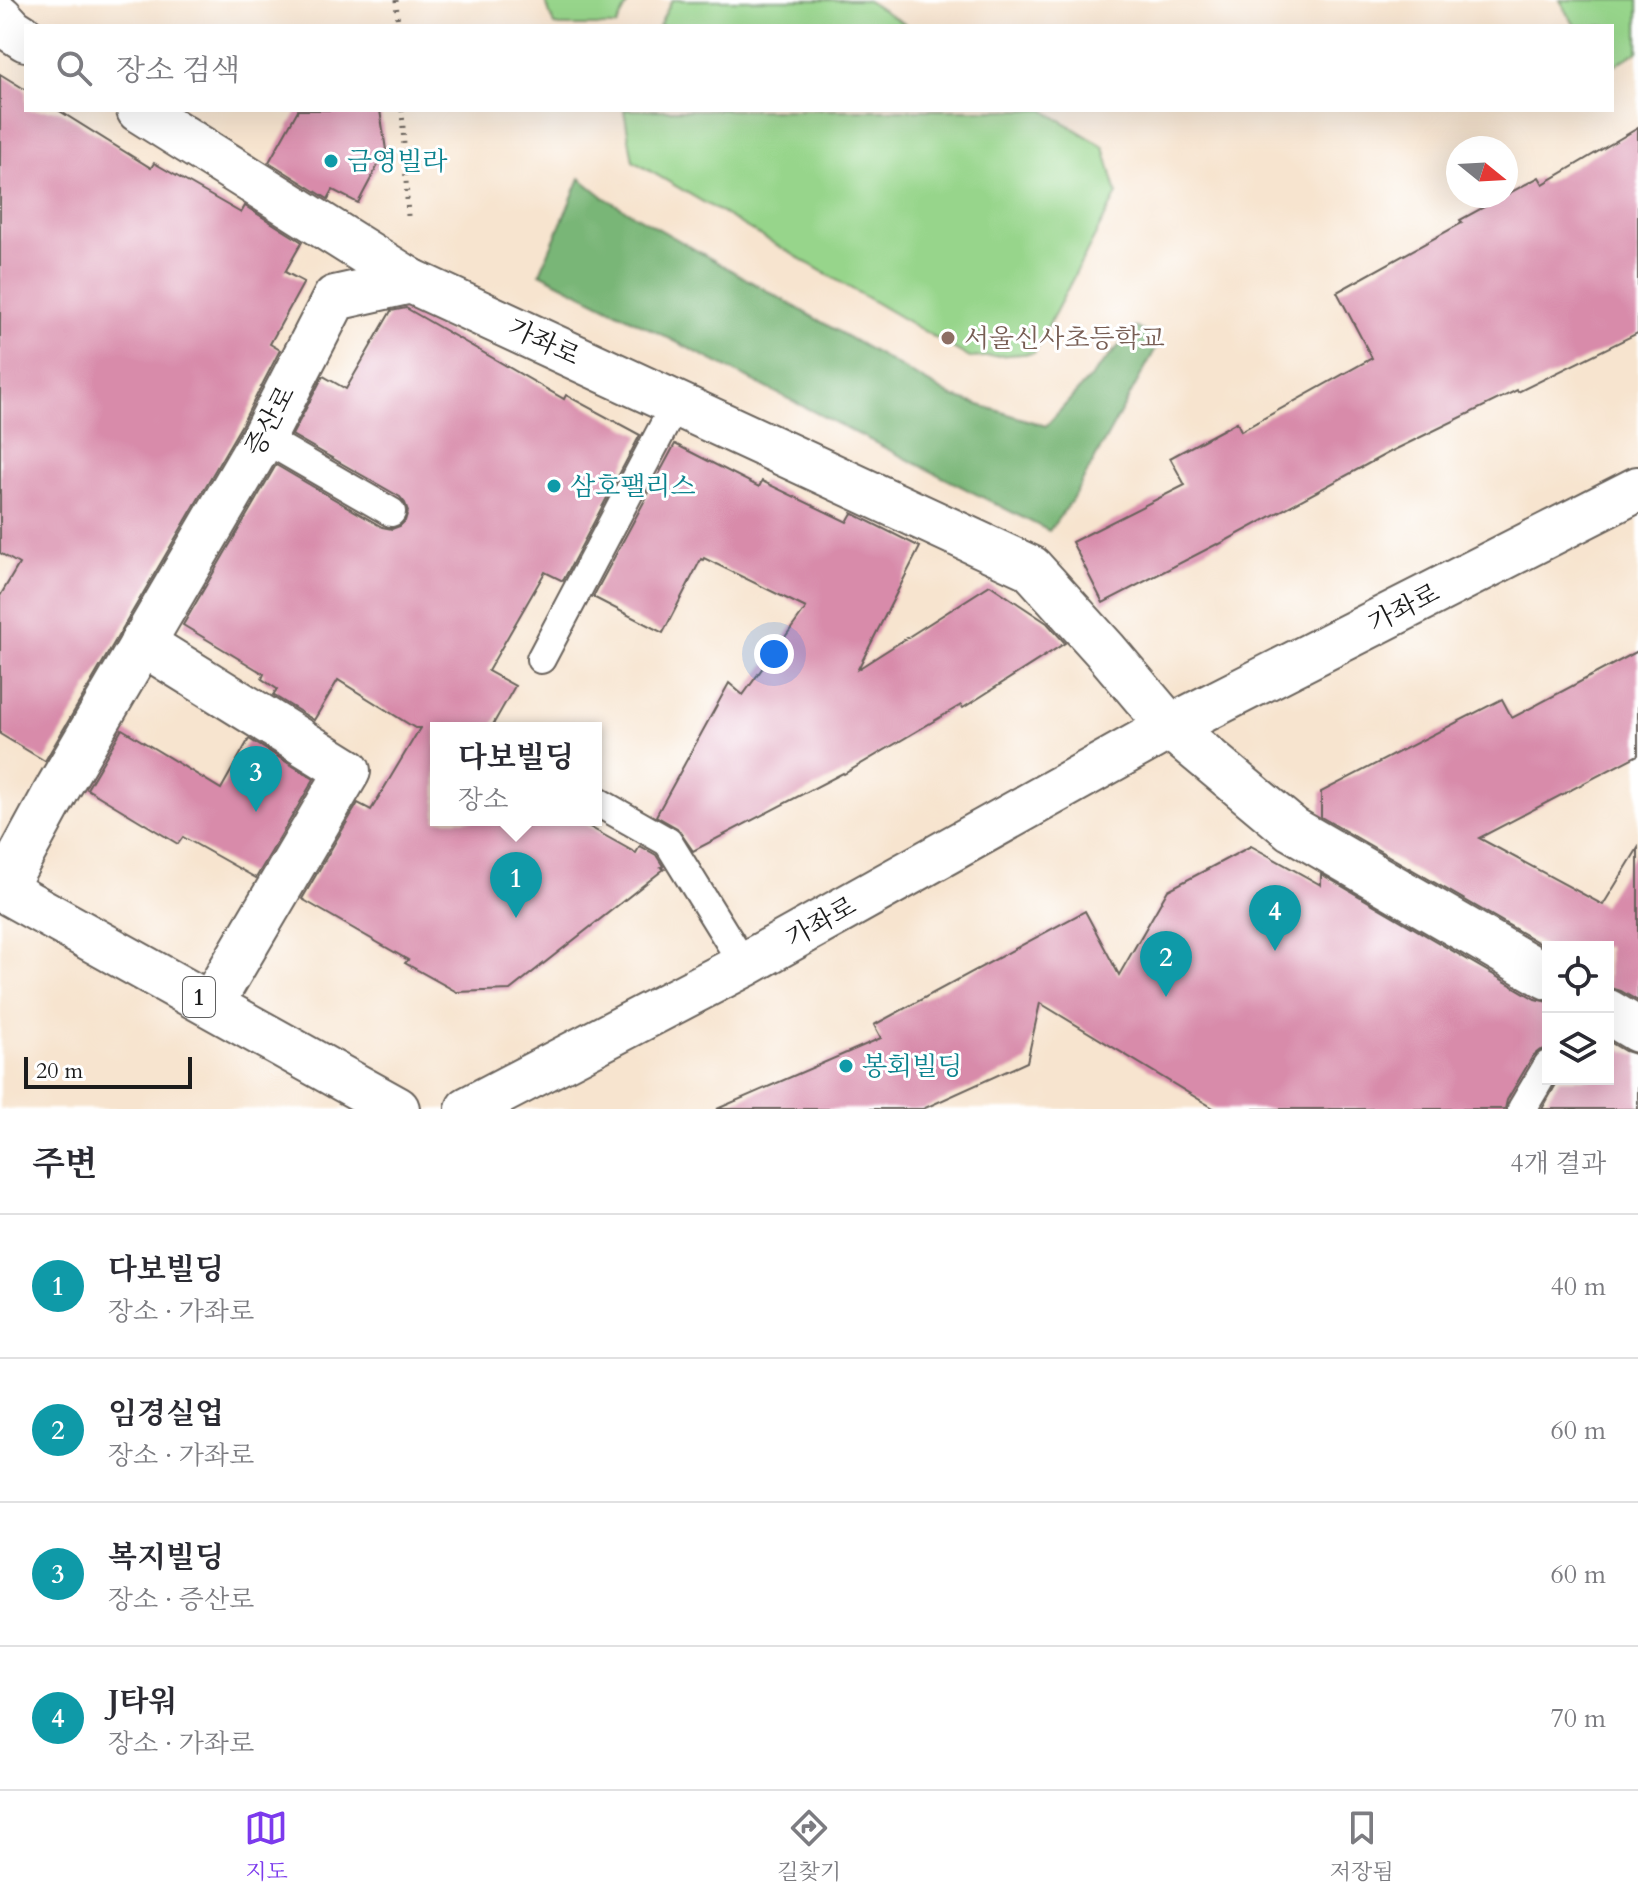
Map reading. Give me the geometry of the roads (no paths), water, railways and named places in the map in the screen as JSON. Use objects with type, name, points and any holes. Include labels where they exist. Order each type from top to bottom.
[{"type":"street","points":[[0,17],[24,38]]},
{"type":"street","points":[[142,112],[411,281]]},
{"type":"street","name":"가좌로","points":[[411,281],[1031,568],[1170,727],[1292,829],[1542,974]]},
{"type":"street","name":"증산로","points":[[397,1109],[2,888],[263,438],[335,298],[411,281]]},
{"type":"street","name":"가좌로","points":[[468,1109],[744,965],[1170,727],[1638,489]]},
{"type":"street","points":[[142,643],[348,771],[211,1004]]},
{"type":"street","points":[[1610,1013],[1638,1030]]},
{"type":"lane","points":[[541,659],[676,403]]},
{"type":"lane","points":[[263,438],[391,512]]},
{"type":"lane","points":[[602,804],[668,842],[744,965]]},
{"type":"lane","points":[[1522,1109],[1542,1075]]},
{"type":"place","name":"금영빌라","points":[[331,161]]},
{"type":"place","name":"서울신사초등학교","points":[[948,338]]},
{"type":"place","name":"삼호팰리스","points":[[554,486]]},
{"type":"place","name":"복지빌딩","points":[[256,812]]},
{"type":"place","name":"다보빌딩","points":[[516,918]]},
{"type":"place","name":"J타워","points":[[1275,951]]},
{"type":"place","name":"임경실업","points":[[1166,997]]},
{"type":"place","name":"봉회빌딩","points":[[846,1066]]}]
